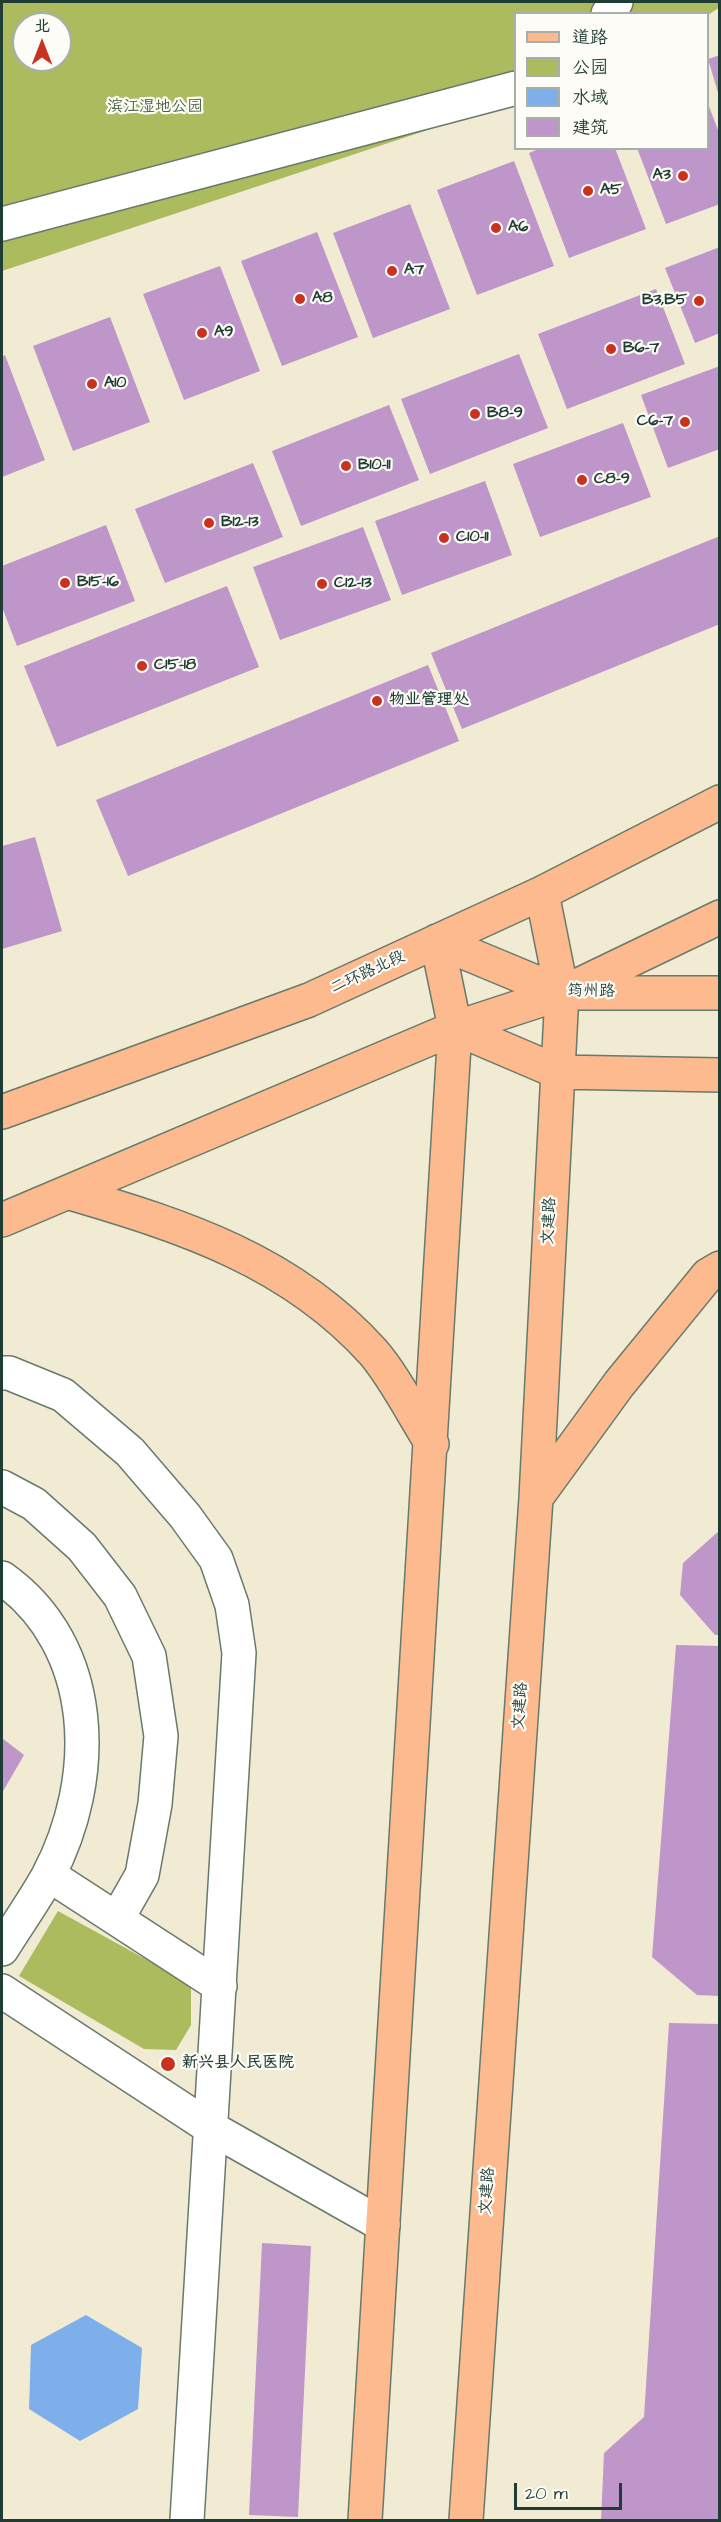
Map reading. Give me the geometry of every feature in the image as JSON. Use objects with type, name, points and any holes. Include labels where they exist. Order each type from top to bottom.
[{"type":"main road","name":"二环路北段","points":[[2,1112],[309,1000],[542,893],[720,802]]},
{"type":"main road","name":"文建路","points":[[466,2520],[536,1498],[562,993],[542,893]]},
{"type":"main road","points":[[2,1220],[455,1028],[562,993],[720,917]]},
{"type":"main road","name":"筠州路","points":[[437,941],[562,993],[720,993]]},
{"type":"main road","points":[[365,2520],[432,1444],[455,1028],[437,941]]},
{"type":"main road","points":[[455,1028],[558,1072],[720,1075]]},
{"type":"main road","points":[[70,1193],[165,1221],[248,1256],[319,1302],[373,1353],[432,1444]]},
{"type":"main road","points":[[536,1498],[619,1384],[708,1275],[720,1268]]},
{"type":"street","points":[[2,224],[514,89]]},
{"type":"street","points":[[2,1373],[9,1373],[63,1395],[130,1452],[185,1516],[216,1558],[232,1605],[239,1653],[188,2519]]},
{"type":"street","points":[[2,1487],[34,1504],[82,1547],[120,1596],[149,1656],[161,1736],[155,1804],[141,1875],[117,1920]]},
{"type":"street","points":[[2,1578],[25,1595],[62,1647],[80,1701],[81,1776],[72,1814],[49,1875],[2,1949]]},
{"type":"street","points":[[49,1875],[220,1986]]},
{"type":"street","points":[[2,1991],[211,2128],[383,2225]]},
{"type":"green space","name":"滨江湿地公园","points":[[2,2],[719,2],[720,7],[709,14],[709,12],[514,12],[514,101],[2,271]]},
{"type":"green space","points":[[58,1911],[191,1984],[191,2025],[176,2050],[144,2049],[19,1976]]},
{"type":"water","points":[[86,2315],[142,2348],[138,2409],[80,2441],[29,2409],[31,2345]]},
{"type":"building","points":[[720,55],[720,96],[709,62],[709,59]]},
{"type":"building","name":"A3","points":[[709,107],[720,135],[720,204],[666,224],[638,150],[709,150]]},
{"type":"building","name":"A5","points":[[536,150],[616,150],[646,229],[569,258],[529,153]]},
{"type":"building","name":"A6","points":[[514,161],[554,266],[477,295],[437,190]]},
{"type":"building","name":"A7","points":[[410,204],[450,309],[373,338],[333,233]]},
{"type":"building","name":"A8","points":[[317,232],[358,337],[282,366],[241,261]]},
{"type":"building","name":"B3,B5","points":[[720,247],[720,333],[695,343],[665,268]]},
{"type":"building","name":"A9","points":[[220,266],[260,371],[184,400],[143,294]]},
{"type":"building","name":"B6-7","points":[[656,289],[685,364],[567,409],[538,334]]},
{"type":"building","name":"A10","points":[[110,317],[150,422],[73,451],[33,346]]},
{"type":"building","name":"B8-9","points":[[519,354],[548,428],[430,474],[401,399]]},
{"type":"building","points":[[5,355],[45,460],[2,477],[2,357]]},
{"type":"building","name":"C6-7","points":[[720,366],[720,449],[668,468],[641,395]]},
{"type":"building","name":"B10-11","points":[[389,405],[419,480],[301,526],[272,451]]},
{"type":"building","name":"C8-9","points":[[623,423],[651,497],[540,537],[513,464]]},
{"type":"building","name":"B12-13","points":[[253,463],[283,537],[165,583],[135,509]]},
{"type":"building","name":"C10-11","points":[[485,481],[512,555],[402,595],[375,521]]},
{"type":"building","name":"B15-16","points":[[106,525],[135,601],[17,646],[2,607],[2,566]]},
{"type":"building","name":"C12-13","points":[[363,527],[391,600],[280,640],[253,567]]},
{"type":"building","points":[[720,536],[720,624],[462,729],[431,653]]},
{"type":"building","name":"C15-18","points":[[227,586],[259,667],[57,747],[24,666]]},
{"type":"building","points":[[428,665],[459,741],[128,876],[96,800]]},
{"type":"building","points":[[35,837],[62,931],[2,949],[2,846]]},
{"type":"building","points":[[720,1530],[720,1635],[715,1635],[680,1595],[683,1563]]},
{"type":"building","points":[[676,1645],[720,1646],[720,1996],[697,1995],[652,1957]]},
{"type":"building","points":[[2,1738],[24,1755],[2,1793]]},
{"type":"building","points":[[669,2023],[720,2024],[720,2520],[601,2520],[604,2453],[644,2417]]},
{"type":"building","points":[[262,2243],[311,2246],[298,2517],[249,2515]]},
{"type":"place","name":"A3","points":[[683,176]]},
{"type":"place","name":"A5","points":[[588,191]]},
{"type":"place","name":"A6","points":[[496,228]]},
{"type":"place","name":"A7","points":[[392,271]]},
{"type":"place","name":"A8","points":[[300,299]]},
{"type":"place","name":"B3,B5","points":[[699,301]]},
{"type":"place","name":"A9","points":[[202,333]]},
{"type":"place","name":"B6-7","points":[[611,349]]},
{"type":"place","name":"A10","points":[[92,384]]},
{"type":"place","name":"B8-9","points":[[475,414]]},
{"type":"place","name":"C6-7","points":[[685,422]]},
{"type":"place","name":"B10-11","points":[[346,466]]},
{"type":"place","name":"C8-9","points":[[582,480]]},
{"type":"place","name":"B12-13","points":[[209,523]]},
{"type":"place","name":"C10-11","points":[[444,538]]},
{"type":"place","name":"B15-16","points":[[65,583]]},
{"type":"place","name":"C12-13","points":[[322,584]]},
{"type":"place","name":"C15-18","points":[[142,666]]},
{"type":"place","name":"物业管理处","points":[[377,701]]},
{"type":"place","name":"新兴县人民医院","points":[[168,2064]]}]
